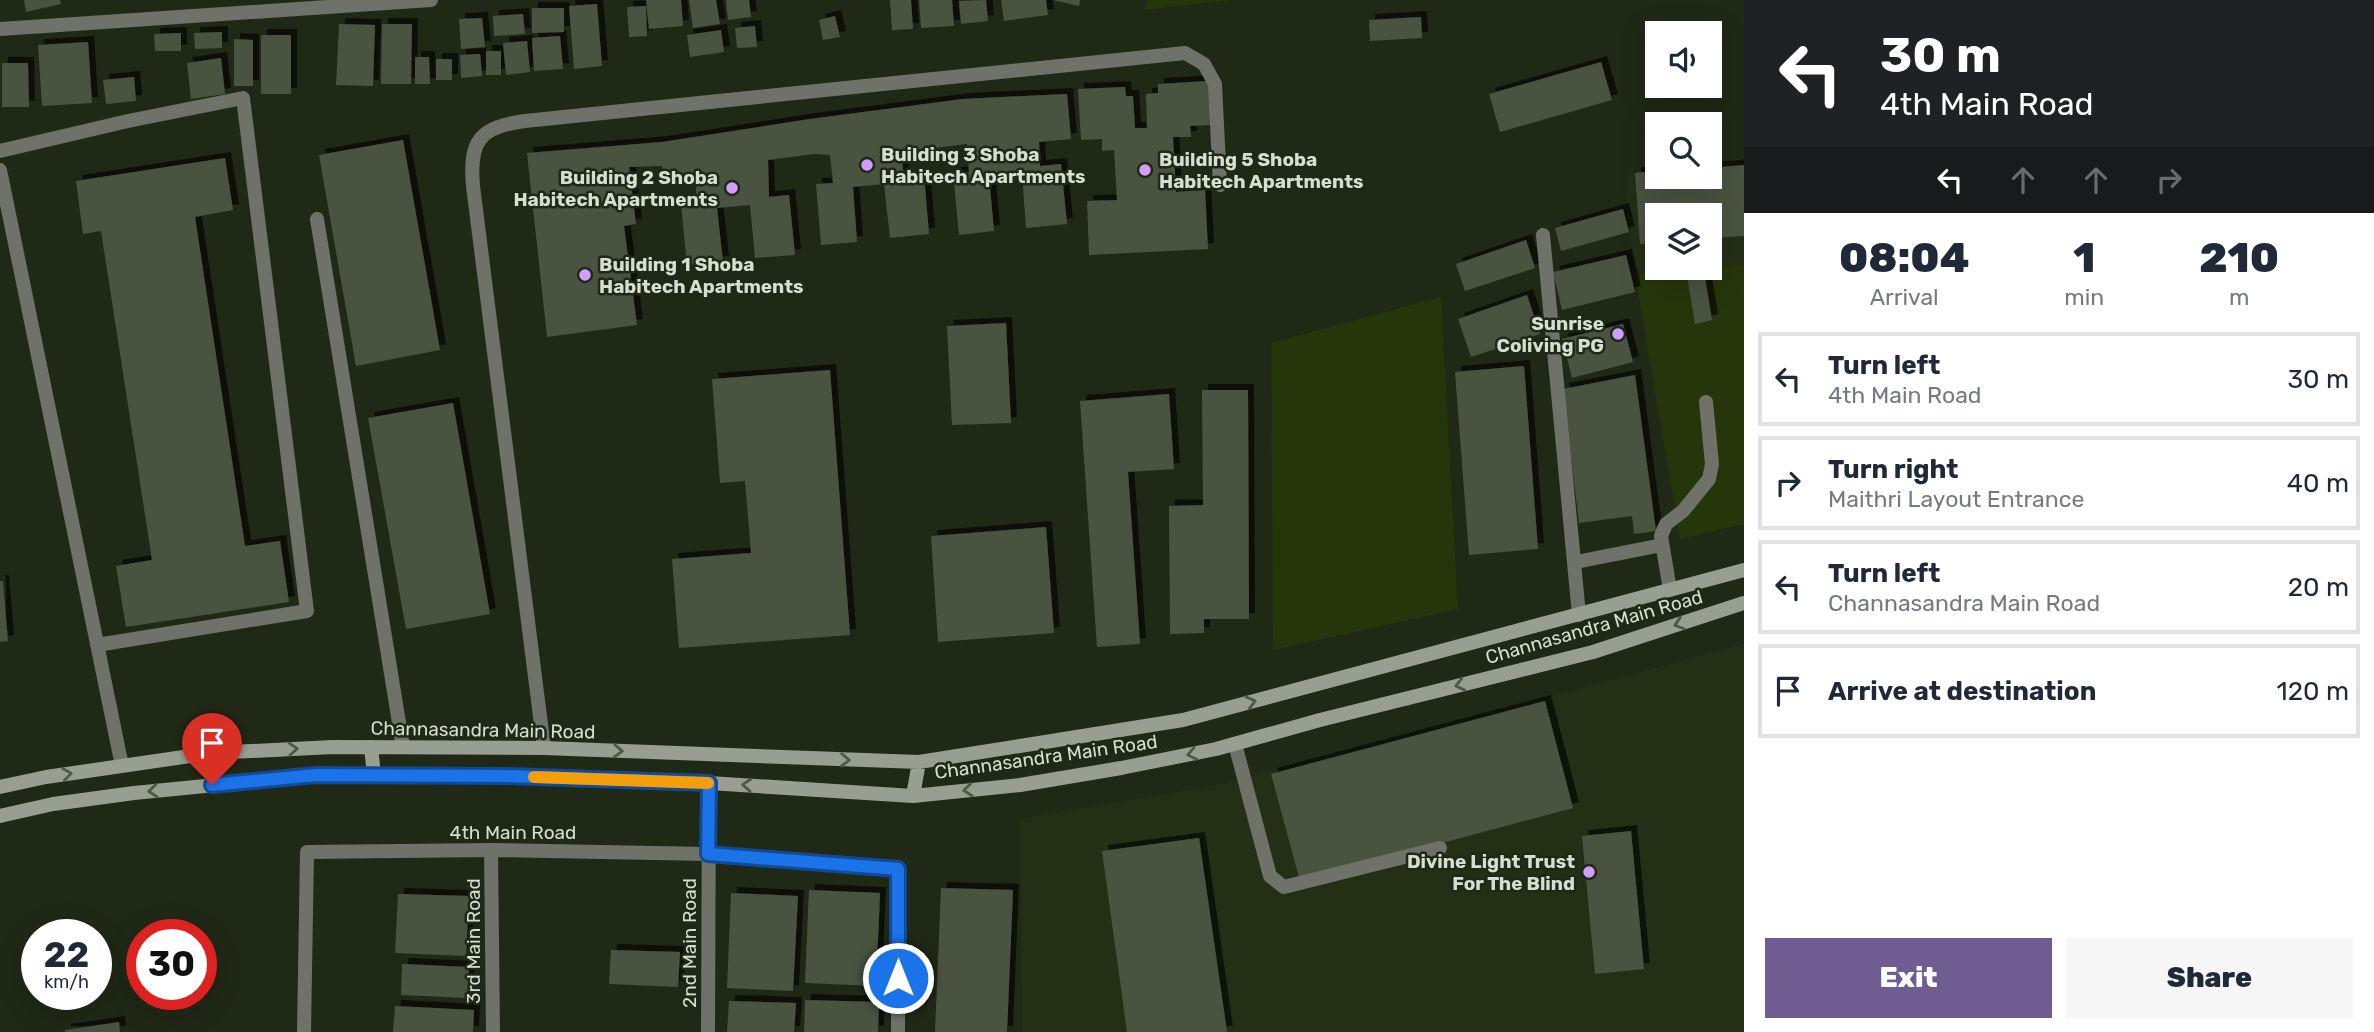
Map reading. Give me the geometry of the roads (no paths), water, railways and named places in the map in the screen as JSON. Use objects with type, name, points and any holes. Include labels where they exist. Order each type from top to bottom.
[{"type":"main road","name":"Channasandra Main Road","points":[[0,787],[46,777],[211,753],[371,747],[544,748],[919,762],[1182,720],[1744,570]]},
{"type":"main road","name":"Channasandra Main Road","points":[[0,816],[52,804],[134,793],[316,775],[505,776],[709,783],[913,796],[1020,785],[1108,771],[1235,744],[1593,652],[1744,603]]},
{"type":"main road","points":[[371,747],[374,775]]},
{"type":"main road","points":[[913,796],[919,762]]},
{"type":"street","points":[[0,29],[431,0]]},
{"type":"street","points":[[544,748],[472,177],[473,151],[481,136],[503,124],[525,121],[1185,54],[1204,64],[1215,84],[1220,185]]},
{"type":"street","points":[[0,151],[243,98],[307,611],[97,645]]},
{"type":"street","points":[[0,170],[122,766]]},
{"type":"street","points":[[317,219],[403,747]]},
{"type":"street","points":[[1543,234],[1579,615]]},
{"type":"street","points":[[1670,590],[1661,536],[1666,524],[1683,511],[1709,479],[1713,464],[1706,402]]},
{"type":"street","points":[[1576,562],[1662,545]]},
{"type":"street","points":[[1235,744],[1270,876],[1284,887],[1440,848]]},
{"type":"street","name":"2nd Main Road","points":[[708,1032],[709,783]]},
{"type":"street","name":"4th Main Road","points":[[304,1032],[307,852],[491,850],[708,854],[898,869],[898,1032]]},
{"type":"street","name":"3rd Main Road","points":[[491,850],[493,1032]]},
{"type":"place","name":"Building 3 Shoba Habitech Apartments","points":[[867,165]]},
{"type":"place","name":"Building 5 Shoba Habitech Apartments","points":[[1145,170]]},
{"type":"place","name":"Building 2 Shoba Habitech Apartments","points":[[732,188]]},
{"type":"place","name":"Building 1 Shoba Habitech Apartments","points":[[585,275]]},
{"type":"place","name":"Sunrise Coliving PG","points":[[1618,334]]},
{"type":"place","name":"Divine Light Trust For The Blind","points":[[1589,872]]}]
